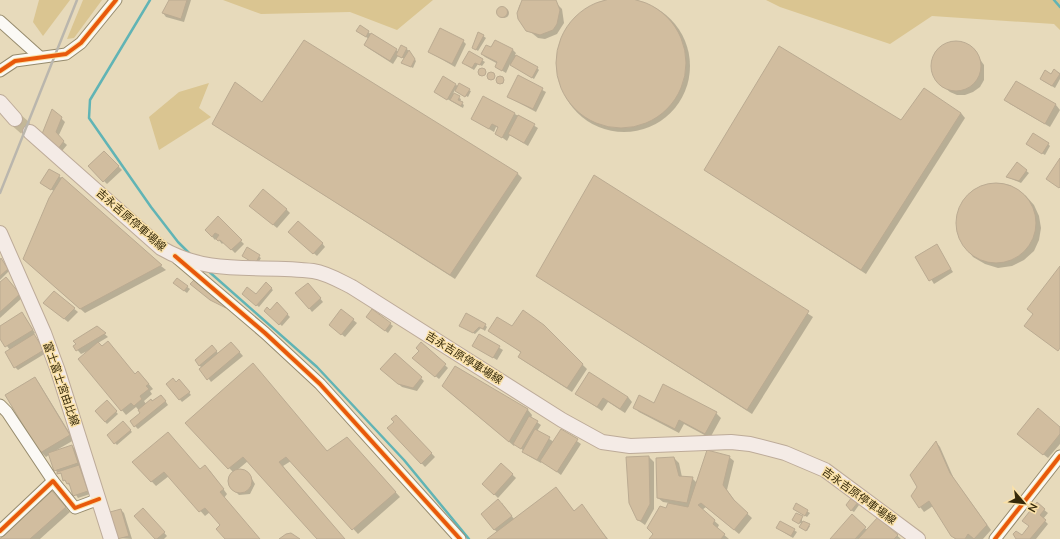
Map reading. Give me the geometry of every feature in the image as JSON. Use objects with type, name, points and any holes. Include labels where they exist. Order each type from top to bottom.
[{"type":"main road","points":[[0,102],[15,119]]},
{"type":"main road","name":"吉永吉原停車場線","points":[[30,132],[161,248],[175,256],[192,263],[215,267],[313,271],[332,277],[352,287],[562,420],[602,442],[630,446],[731,442],[750,444],[785,453],[825,470],[918,539]]},
{"type":"main road","name":"富士富士宮由比線","points":[[0,233],[46,339],[111,539]]},
{"type":"street","points":[[0,71],[15,61],[66,54],[82,43],[116,0]]},
{"type":"street","points":[[0,21],[40,57]]},
{"type":"street","points":[[175,256],[265,332],[320,384],[460,539]]},
{"type":"street","points":[[0,405],[7,412],[53,481],[75,508],[99,499]]},
{"type":"street","points":[[995,539],[1060,456]]},
{"type":"street","points":[[0,531],[53,481]]},
{"type":"shaded area","points":[[39,0],[70,0],[43,36],[33,22]]},
{"type":"shaded area","points":[[83,0],[102,0],[74,38],[67,39]]},
{"type":"shaded area","points":[[223,0],[433,0],[397,30],[350,12],[261,14]]},
{"type":"shaded area","points":[[766,0],[1060,0],[1060,30],[1054,24],[932,16],[890,44],[780,7]]},
{"type":"shaded area","points":[[209,83],[199,108],[211,117],[159,150],[149,117],[179,92]]},
{"type":"building","points":[[621,-2],[646,3],[667,17],[681,38],[686,63],[681,88],[667,109],[646,123],[621,128],[596,123],[575,109],[561,88],[556,63],[561,38],[575,17],[596,3]]},
{"type":"building","points":[[169,0],[187,0],[181,19],[162,13]]},
{"type":"building","points":[[522,0],[556,0],[560,10],[557,24],[553,30],[540,35],[526,31],[518,19],[517,13]]},
{"type":"building","points":[[502,6],[506,8],[508,12],[506,16],[502,18],[498,16],[496,12],[498,8]]},
{"type":"building","points":[[360,25],[369,31],[366,37],[356,31]]},
{"type":"building","points":[[440,28],[464,40],[452,64],[428,52]]},
{"type":"building","points":[[478,32],[484,35],[476,50],[472,48]]},
{"type":"building","points":[[371,33],[397,49],[390,61],[364,45]]},
{"type":"building","points":[[304,40],[518,173],[450,275],[212,124],[235,82],[262,102]]},
{"type":"building","points":[[495,40],[513,49],[502,71],[495,67],[497,62],[481,54],[486,45],[491,47]]},
{"type":"building","points":[[956,41],[965,43],[976,52],[981,66],[979,75],[970,86],[956,91],[947,89],[936,80],[931,66],[933,57],[942,46]]},
{"type":"building","points":[[401,45],[407,48],[402,58],[396,55]]},
{"type":"building","points":[[779,46],[901,120],[924,88],[961,113],[861,270],[704,170]]},
{"type":"building","points":[[409,50],[415,59],[411,67],[401,63]]},
{"type":"building","points":[[469,51],[483,59],[480,65],[475,63],[472,68],[462,63]]},
{"type":"building","points":[[516,55],[538,67],[532,78],[510,65]]},
{"type":"building","points":[[480,68],[484,68],[486,72],[484,76],[480,76],[478,74],[478,70]]},
{"type":"building","points":[[1054,69],[1060,74],[1052,86],[1040,79],[1045,70],[1051,74]]},
{"type":"building","points":[[489,72],[493,72],[495,76],[493,80],[489,80],[487,78],[487,74]]},
{"type":"building","points":[[518,75],[543,88],[533,109],[507,97]]},
{"type":"building","points":[[443,76],[456,84],[447,100],[434,92]]},
{"type":"building","points":[[498,76],[502,76],[504,80],[502,84],[498,84],[496,82],[496,78]]},
{"type":"building","points":[[1016,81],[1056,104],[1045,124],[1004,100]]},
{"type":"building","points":[[459,83],[470,89],[465,97],[455,91]]},
{"type":"building","points":[[454,93],[460,96],[458,100],[463,102],[461,106],[450,100]]},
{"type":"building","points":[[483,96],[515,113],[502,138],[495,134],[498,127],[492,124],[489,129],[471,119]]},
{"type":"building","points":[[52,109],[62,117],[56,132],[64,141],[58,149],[42,134]]},
{"type":"building","points":[[518,115],[535,124],[524,143],[508,134]]},
{"type":"building","points":[[1033,133],[1049,143],[1042,154],[1026,144]]},
{"type":"building","points":[[104,151],[119,166],[103,182],[88,166]]},
{"type":"building","points":[[1060,158],[1060,187],[1059,188],[1046,179]]},
{"type":"building","points":[[1017,162],[1027,170],[1019,181],[1006,177]]},
{"type":"building","points":[[49,169],[60,175],[51,190],[40,183]]},
{"type":"building","points":[[594,175],[809,311],[747,410],[536,276]]},
{"type":"building","points":[[62,177],[162,265],[80,309],[23,259],[49,198]]},
{"type":"building","points":[[988,183],[1004,183],[1025,194],[1036,215],[1036,231],[1025,252],[1004,263],[988,263],[974,257],[967,252],[962,245],[956,231],[956,215],[962,201],[967,194],[974,189]]},
{"type":"building","points":[[263,189],[287,209],[273,225],[249,206]]},
{"type":"building","points":[[218,216],[242,240],[231,250],[220,240],[218,241],[216,239],[219,235],[215,233],[212,237],[205,230]]},
{"type":"building","points":[[298,221],[323,243],[313,254],[288,232]]},
{"type":"building","points":[[937,244],[951,269],[929,281],[915,257]]},
{"type":"building","points":[[247,247],[260,255],[255,264],[242,256]]},
{"type":"building","points":[[1,258],[8,269],[0,276],[0,260]]},
{"type":"building","points":[[1060,266],[1060,348],[1058,351],[1024,326],[1033,314],[1027,309]]},
{"type":"building","points":[[6,277],[20,294],[0,312],[0,282]]},
{"type":"building","points":[[177,278],[188,286],[184,291],[173,283]]},
{"type":"building","points":[[195,279],[229,305],[226,308],[210,300],[190,284]]},
{"type":"building","points":[[266,282],[272,288],[256,306],[242,294],[247,287],[256,294]]},
{"type":"building","points":[[308,283],[321,298],[309,309],[295,293]]},
{"type":"building","points":[[54,291],[75,308],[64,319],[43,303]]},
{"type":"building","points":[[277,302],[288,314],[279,325],[264,311],[267,307],[270,310]]},
{"type":"building","points":[[341,309],[354,319],[341,335],[329,325]]},
{"type":"building","points":[[372,309],[391,323],[385,331],[366,317]]},
{"type":"building","points":[[523,310],[544,325],[583,364],[567,388],[518,357],[521,352],[488,331],[497,317],[512,326]]},
{"type":"building","points":[[22,312],[33,330],[5,347],[0,339],[0,326]]},
{"type":"building","points":[[466,313],[486,324],[483,329],[479,327],[473,333],[459,326]]},
{"type":"building","points":[[97,326],[106,333],[76,351],[73,346],[76,344],[73,341]]},
{"type":"building","points":[[34,334],[44,350],[14,368],[5,352]]},
{"type":"building","points":[[479,334],[500,346],[493,358],[472,346]]},
{"type":"building","points":[[108,341],[135,374],[138,371],[149,384],[146,386],[149,389],[140,396],[142,399],[134,406],[131,403],[121,411],[78,359],[98,342],[102,346]]},
{"type":"building","points":[[231,342],[240,352],[207,380],[199,369]]},
{"type":"building","points":[[421,342],[446,364],[435,377],[412,358],[419,351],[416,348]]},
{"type":"building","points":[[212,345],[217,351],[199,366],[195,360]]},
{"type":"building","points":[[395,353],[422,377],[413,388],[398,384],[380,369]]},
{"type":"building","points":[[253,363],[327,451],[347,437],[396,492],[352,530],[286,457],[279,462],[345,539],[317,539],[243,457],[228,469],[185,423]]},
{"type":"building","points":[[455,366],[528,409],[509,442],[442,386]]},
{"type":"building","points":[[589,372],[628,397],[620,409],[603,398],[597,407],[575,394]]},
{"type":"building","points":[[35,377],[70,435],[40,453],[5,395]]},
{"type":"building","points":[[173,378],[176,382],[179,379],[190,392],[179,400],[166,384]]},
{"type":"building","points":[[663,384],[717,412],[705,434],[679,420],[675,429],[633,408],[639,395],[654,403]]},
{"type":"building","points":[[161,395],[166,401],[134,427],[130,421],[140,413],[138,410],[151,399],[152,401]]},
{"type":"building","points":[[107,400],[117,411],[105,422],[95,411]]},
{"type":"building","points":[[1038,408],[1060,427],[1060,434],[1043,455],[1017,434]]},
{"type":"building","points":[[396,415],[432,453],[421,464],[387,428],[394,422],[391,419]]},
{"type":"building","points":[[529,416],[538,421],[521,449],[513,444]]},
{"type":"building","points":[[123,421],[131,430],[114,444],[107,435]]},
{"type":"building","points":[[535,429],[550,437],[537,460],[522,452]]},
{"type":"building","points":[[561,429],[578,439],[557,472],[540,461]]},
{"type":"building","points":[[168,432],[200,469],[205,465],[224,489],[220,492],[260,539],[225,539],[216,529],[220,525],[205,508],[199,512],[164,472],[151,482],[132,462]]},
{"type":"building","points":[[936,441],[950,473],[987,525],[974,539],[968,534],[965,539],[956,539],[951,536],[929,501],[919,508],[911,496],[917,487],[910,475]]},
{"type":"building","points":[[72,445],[78,463],[54,471],[48,453]]},
{"type":"building","points":[[707,450],[730,456],[723,485],[734,500],[748,513],[734,530],[701,503],[698,505],[715,520],[713,524],[725,534],[721,539],[649,539],[653,534],[647,528],[660,506],[666,508],[668,503],[688,507]]},
{"type":"building","points":[[649,456],[650,504],[641,521],[637,520],[629,503],[626,457]]},
{"type":"building","points":[[674,457],[679,476],[693,477],[687,503],[657,498],[656,458]]},
{"type":"building","points":[[501,463],[513,474],[494,495],[482,484]]},
{"type":"building","points":[[79,465],[88,491],[73,496],[69,483],[67,484],[65,480],[63,481],[61,473],[57,474],[57,472]]},
{"type":"building","points":[[240,469],[249,472],[252,481],[249,490],[240,493],[231,490],[228,481],[231,472]]},
{"type":"building","points":[[556,487],[574,511],[582,504],[607,539],[487,539]]},
{"type":"building","points":[[52,491],[66,507],[30,539],[0,539]]},
{"type":"building","points":[[852,497],[858,502],[851,511],[846,505]]},
{"type":"building","points":[[498,499],[512,516],[494,530],[481,514]]},
{"type":"building","points":[[1037,502],[1045,509],[1040,515],[1046,520],[1030,539],[1016,539],[1013,534],[1016,531],[1022,535],[1029,526],[1022,521]]},
{"type":"building","points":[[796,503],[808,510],[805,516],[793,509]]},
{"type":"building","points":[[143,508],[165,532],[157,539],[155,539],[134,516]]},
{"type":"building","points":[[121,509],[129,536],[117,539],[110,512]]},
{"type":"building","points":[[796,513],[803,516],[799,524],[792,520]]},
{"type":"building","points":[[852,514],[866,527],[855,539],[830,539]]},
{"type":"building","points":[[878,517],[898,535],[894,539],[858,539]]},
{"type":"building","points":[[780,521],[795,529],[791,536],[776,528]]},
{"type":"building","points":[[803,521],[810,524],[806,531],[799,527]]},
{"type":"building","points":[[291,533],[300,539],[279,539],[286,534]]},
{"type":"waterway","points":[[150,0],[90,100],[89,118],[151,207],[178,242],[191,255]]},
{"type":"waterway","points":[[1054,0],[1060,7]]},
{"type":"waterway","points":[[206,269],[317,367],[404,460],[469,539]]},
{"type":"tunnel","points":[[15,119],[30,132]]},
{"type":"railway","points":[[0,193],[77,0]]},
{"type":"cycle path","points":[[0,71],[15,61],[66,54],[81,43],[116,0]]},
{"type":"cycle path","points":[[175,256],[265,333],[320,384],[460,539]]},
{"type":"cycle path","points":[[995,539],[1060,456]]},
{"type":"cycle path","points":[[0,531],[53,481],[75,508],[99,499]]}]
